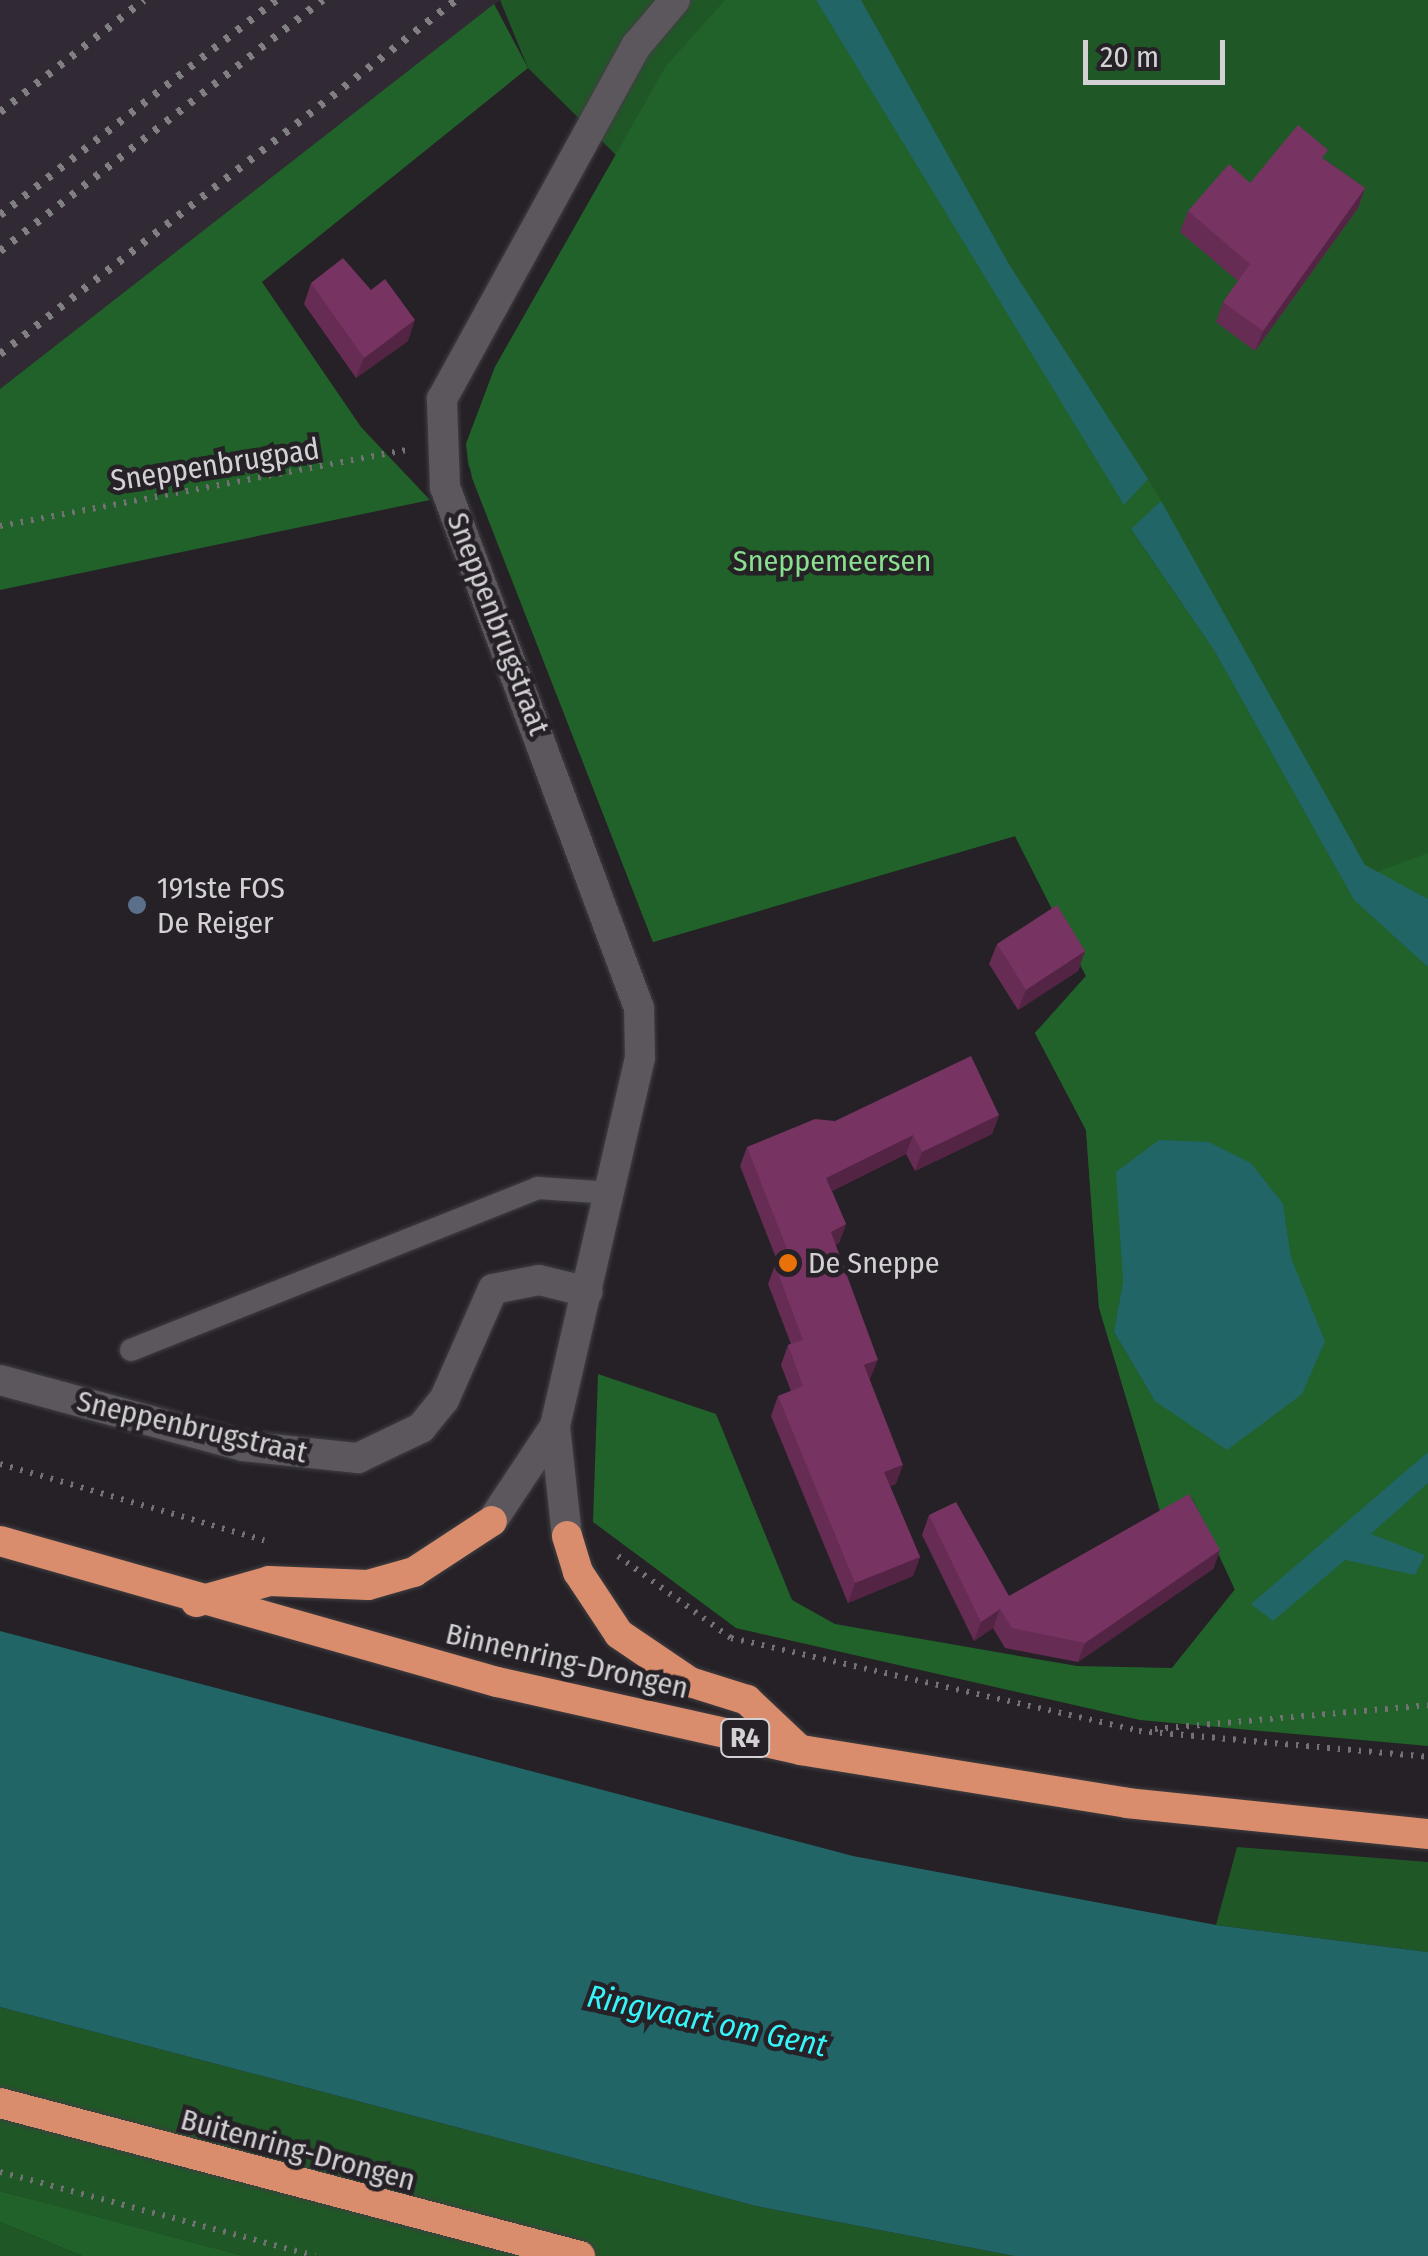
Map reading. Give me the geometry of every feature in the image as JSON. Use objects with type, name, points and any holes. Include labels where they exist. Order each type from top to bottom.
[{"type":"highway","points":[[195,1602],[270,1581],[368,1585],[414,1572],[492,1521]]},
{"type":"highway","points":[[568,1536],[578,1572],[619,1634],[690,1682],[746,1700],[801,1750]]},
{"type":"highway","name":"Binnenring-Drongen","points":[[0,1541],[195,1602],[801,1750],[1126,1804],[1428,1834]]},
{"type":"highway","name":"Buitenring-Drongen","points":[[0,2104],[580,2256]]},
{"type":"street","name":"Sneppenbrugstraat","points":[[492,1521],[555,1426],[612,1193],[640,1058],[639,1008],[437,448],[442,399],[463,350],[636,46],[674,0]]},
{"type":"street","name":"Sneppenbrugstraat","points":[[0,1380],[243,1446],[358,1458],[421,1428],[444,1400],[493,1289],[514,1279],[588,1292]]},
{"type":"street","points":[[555,1426],[568,1536]]},
{"type":"lane","points":[[131,1350],[538,1188],[612,1193]]},
{"type":"path","name":"Sneppenbrugpad","points":[[0,526],[437,448]]},
{"type":"path","points":[[0,1464],[272,1542]]},
{"type":"path","points":[[568,1536],[600,1543],[731,1638],[1139,1730],[1428,1757]]},
{"type":"path","points":[[1139,1730],[1428,1705]]},
{"type":"path","points":[[0,2172],[315,2256]]},
{"type":"shaded area","points":[[0,0],[500,0],[0,389]]},
{"type":"green space","name":"Sneppemeersen","points":[[500,0],[1428,0],[1428,1680],[1172,1668],[1235,1589],[1099,1308],[1086,1130],[1035,1033],[1086,976],[1015,836],[653,942],[468,464],[466,444],[495,367],[616,155],[528,68]]},
{"type":"green space","name":"Sneppemeersen","points":[[725,0],[816,0],[1124,504],[1148,479],[1161,501],[1131,530],[1214,650],[1354,900],[1428,967],[1428,1452],[1252,1604],[1273,1620],[1344,1560],[1415,1574],[1424,1555],[1370,1535],[1428,1483],[1428,1746],[1140,1720],[736,1628],[593,1522],[598,1374],[716,1414],[792,1600],[835,1624],[1077,1666],[1172,1668],[1235,1590],[1193,1497],[1160,1511],[1099,1308],[1086,1130],[1035,1033],[1086,976],[1015,836],[653,942],[472,478],[466,444],[495,367],[666,66]],"holes":[[[1117,1172],[1283,1204],[1291,1258],[1155,1401],[1114,1333],[1123,1282]]]},
{"type":"green space","points":[[494,4],[528,68],[262,282],[361,427],[430,500],[0,590],[0,389]]},
{"type":"green space","points":[[1428,853],[1428,899],[1374,873]]},
{"type":"green space","points":[[1237,1847],[1428,1862],[1428,1952],[1216,1925]]},
{"type":"green space","points":[[0,2007],[756,2206],[1014,2256],[244,2256],[0,2191]]},
{"type":"green space","points":[[0,2191],[244,2256],[82,2256],[0,2222]]},
{"type":"green space","points":[[0,2222],[82,2256],[0,2256]]},
{"type":"water","points":[[816,0],[861,0],[1010,266],[1148,479],[1124,505]]},
{"type":"water","points":[[1161,501],[1365,865],[1428,899],[1428,967],[1354,900],[1214,650],[1131,529]]},
{"type":"water","points":[[1159,1140],[1209,1142],[1251,1163],[1283,1204],[1291,1258],[1325,1341],[1302,1394],[1227,1450],[1155,1401],[1114,1332],[1123,1282],[1116,1172]]},
{"type":"water","points":[[1428,1452],[1428,1483],[1371,1534],[1425,1555],[1415,1575],[1345,1560],[1273,1621],[1251,1604]]},
{"type":"water","name":"Ringvaart om Gent","points":[[0,1631],[853,1856],[1216,1925],[1428,1952],[1428,2256],[1014,2256],[756,2206],[0,2007]]},
{"type":"building","points":[[1298,125],[1328,150],[1322,158],[1365,188],[1263,331],[1223,302],[1250,264],[1188,211],[1229,164],[1250,183]]},
{"type":"building","points":[[343,258],[371,290],[385,279],[415,320],[364,358],[311,283]]},
{"type":"building","points":[[1057,905],[1085,951],[1026,990],[997,944]]},
{"type":"building","points":[[971,1056],[999,1115],[922,1152],[913,1135],[826,1178],[846,1224],[831,1232],[878,1360],[864,1365],[903,1465],[884,1472],[920,1557],[855,1583],[778,1396],[803,1386],[788,1345],[803,1340],[775,1265],[791,1259],[747,1147],[815,1119],[835,1121]]},
{"type":"building","points":[[1189,1494],[1220,1550],[1085,1643],[1012,1628],[1000,1609],[981,1622],[929,1515],[956,1502],[1009,1596]]},
{"type":"railway","points":[[0,112],[144,0]]},
{"type":"railway","points":[[0,215],[276,0]]},
{"type":"railway","points":[[0,251],[323,0]]},
{"type":"railway","points":[[0,354],[456,0]]},
{"type":"place","name":"191ste FOS De Reiger","points":[[137,905]]},
{"type":"place","name":"De Sneppe","points":[[788,1263]]}]
